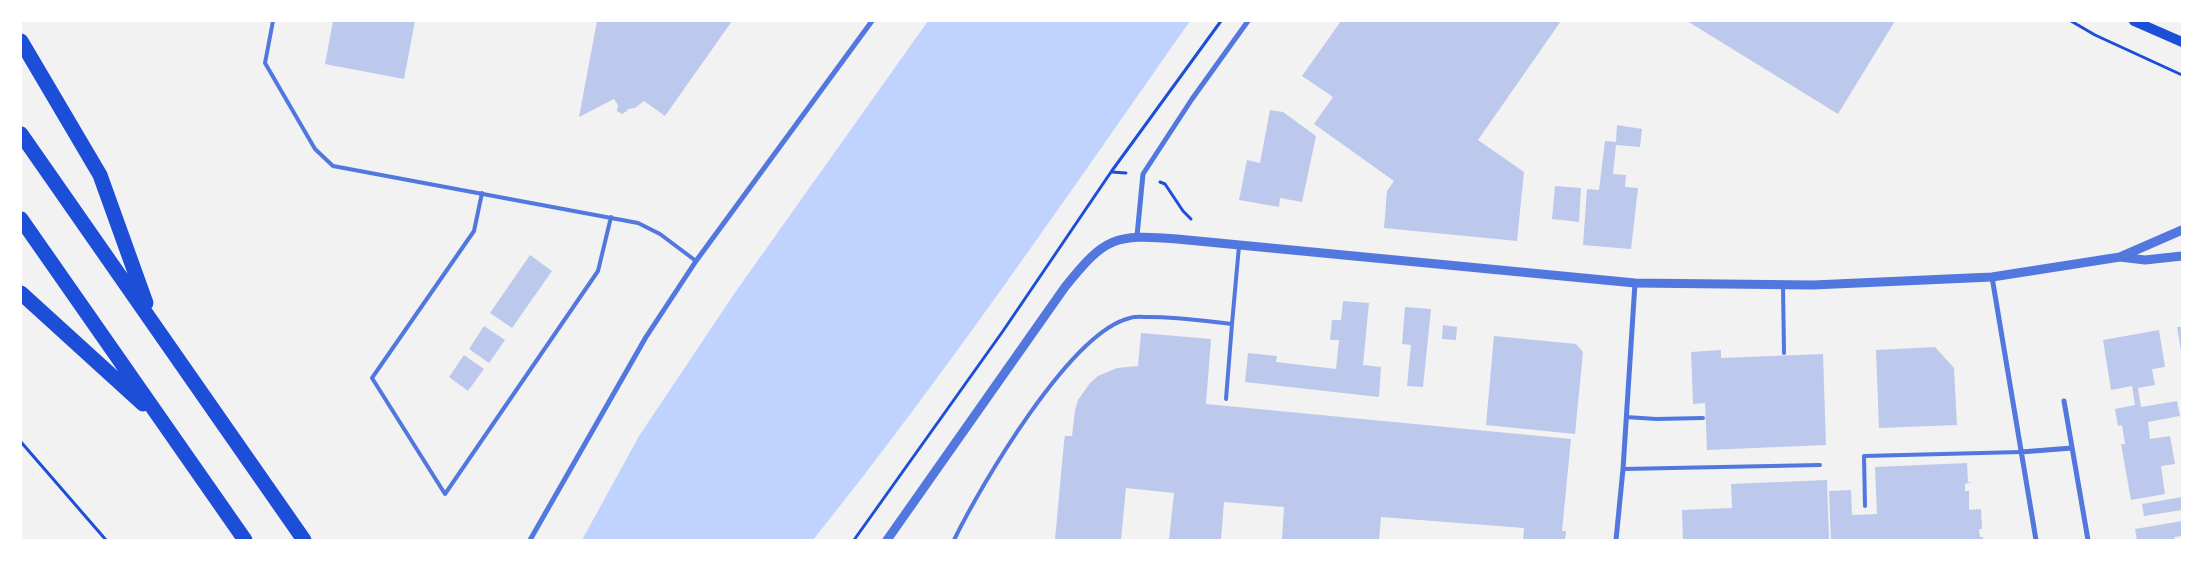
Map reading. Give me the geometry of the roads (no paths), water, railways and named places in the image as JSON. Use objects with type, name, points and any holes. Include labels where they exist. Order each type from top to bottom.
[{"type":"highway","points":[[21,41],[100,174],[152,321]]},
{"type":"highway","points":[[21,134],[304,540]]},
{"type":"highway","points":[[21,219],[246,540]]},
{"type":"highway","points":[[21,293],[164,424]]},
{"type":"main road","points":[[2134,21],[2182,42]]},
{"type":"street","points":[[530,540],[646,337],[696,261],[872,21]]},
{"type":"street","points":[[1137,236],[1143,174],[1192,99],[1248,21]]},
{"type":"street","points":[[887,540],[1018,352],[1088,258],[1114,240],[1137,236],[1635,283],[1813,285],[1992,277],[2120,257],[2182,230]]},
{"type":"street","points":[[2120,257],[2145,260],[2182,256]]},
{"type":"street","points":[[1992,277],[2036,540]]},
{"type":"street","points":[[1616,540],[1623,469],[1635,283]]},
{"type":"street","points":[[2064,401],[2088,540]]},
{"type":"street","points":[[2021,452],[2072,448]]},
{"type":"lane","points":[[273,21],[265,63],[315,148],[333,166],[482,192],[638,223],[660,234],[696,261]]},
{"type":"lane","points":[[482,192],[474,231],[372,378],[445,494],[598,271],[611,218]]},
{"type":"lane","points":[[1226,398],[1239,246]]},
{"type":"lane","points":[[1782,285],[1784,353]]},
{"type":"lane","points":[[954,540],[991,474],[1036,404],[1075,354],[1103,330],[1130,318],[1161,317],[1232,324]]},
{"type":"lane","points":[[1626,417],[1656,420],[1703,418]]},
{"type":"lane","points":[[1865,506],[1864,456],[2021,452]]},
{"type":"lane","points":[[1623,469],[1820,465]]},
{"type":"water","points":[[928,21],[1190,21],[959,349],[813,540],[582,540],[639,436],[734,294]]}]
